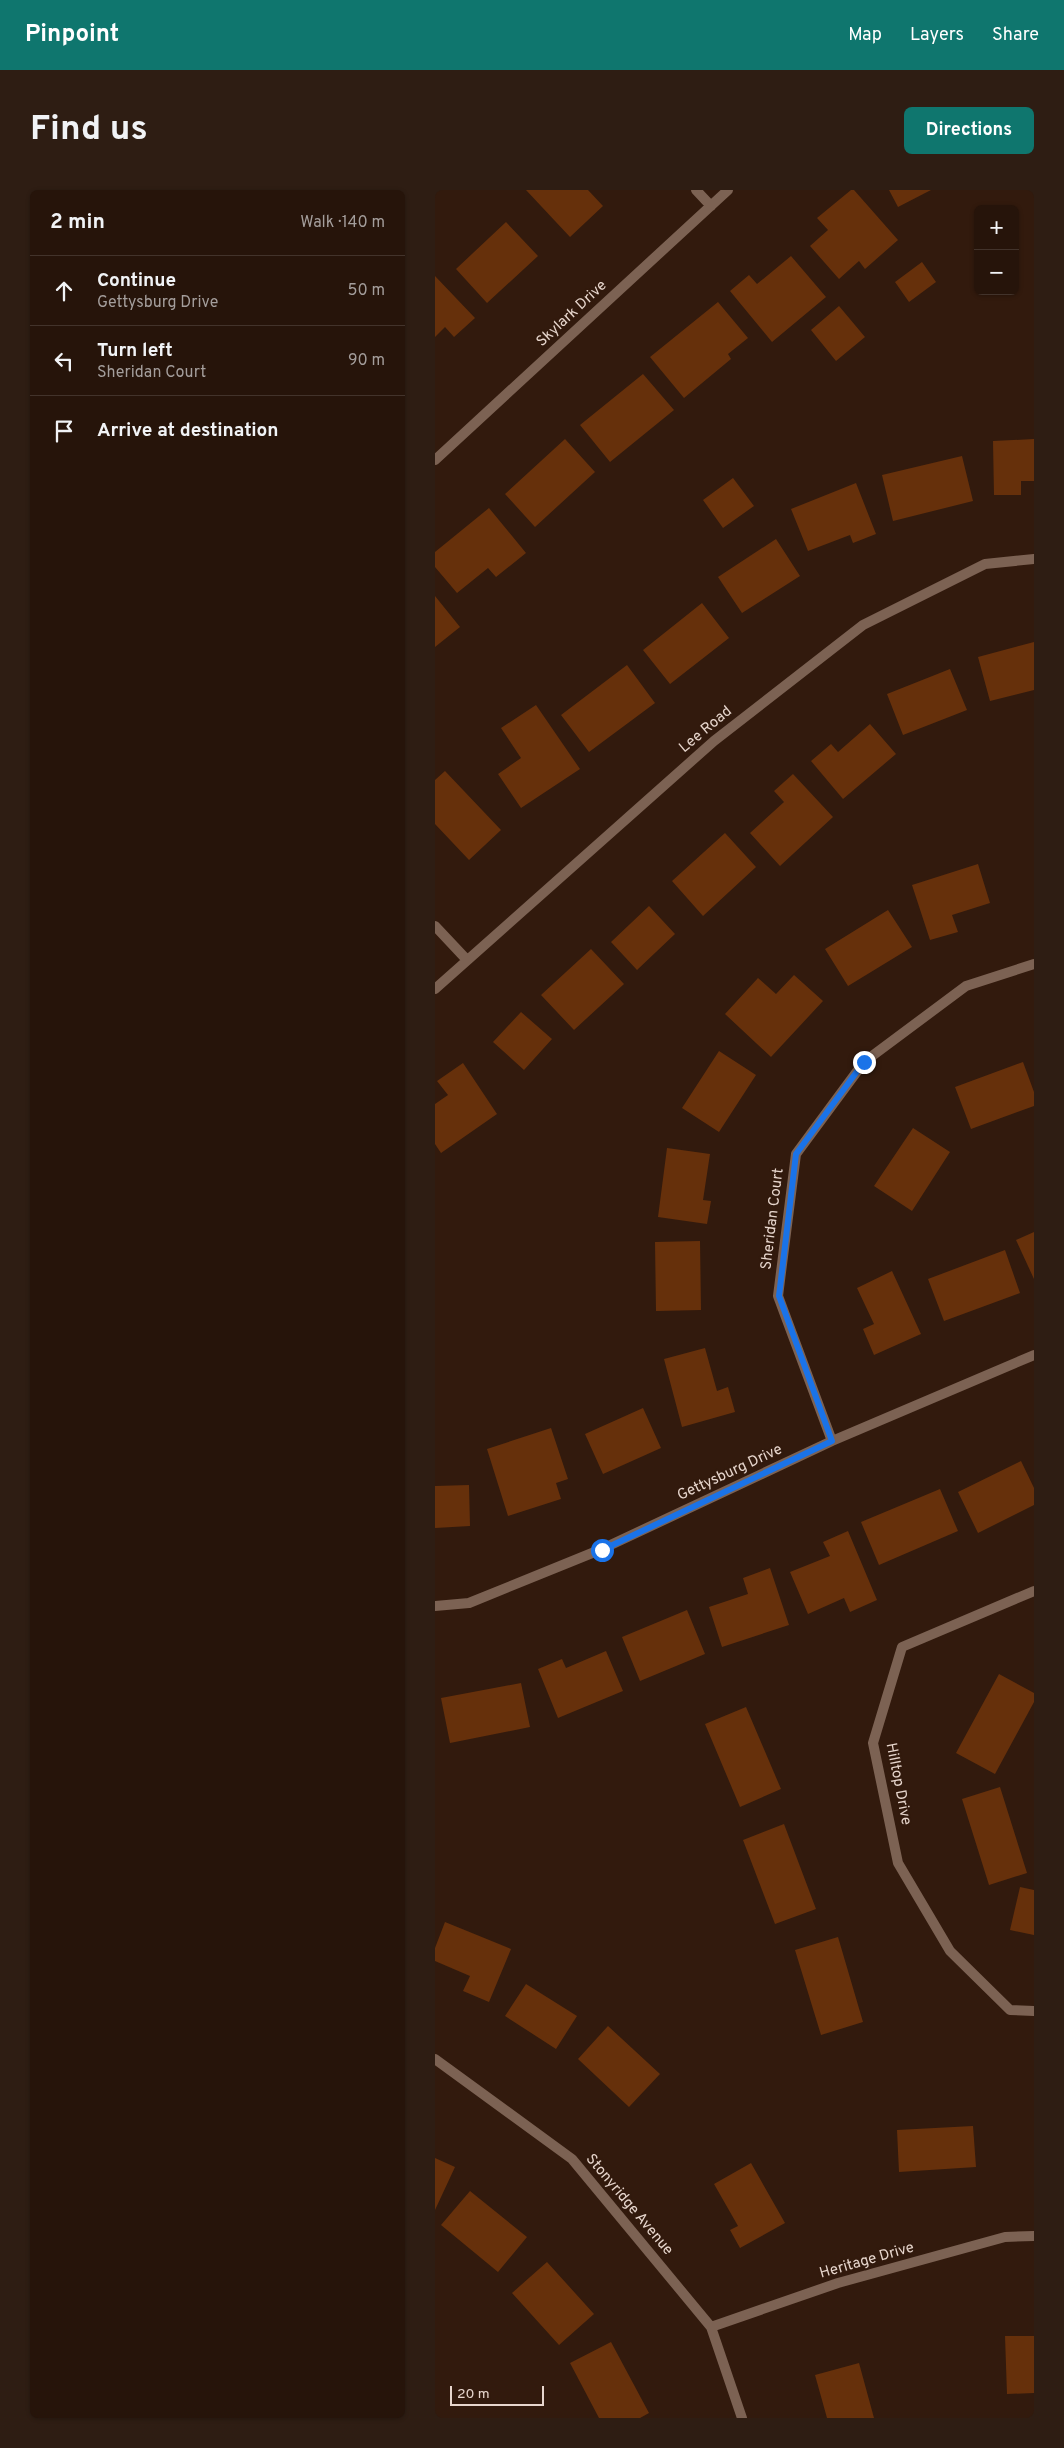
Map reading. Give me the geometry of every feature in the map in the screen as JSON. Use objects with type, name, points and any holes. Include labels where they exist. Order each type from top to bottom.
[{"type":"street","points":[[696,190],[711,206]]},
{"type":"street","name":"Skylark Drive","points":[[435,460],[728,190]]},
{"type":"street","name":"Lee Road","points":[[435,989],[714,741],[863,625],[985,564],[1034,559]]},
{"type":"street","points":[[435,926],[467,960]]},
{"type":"street","name":"Sheridan Court","points":[[832,1441],[779,1296],[796,1154],[864,1062],[966,986],[1034,964]]},
{"type":"street","name":"Gettysburg Drive","points":[[435,1606],[469,1603],[602,1550],[832,1441],[1034,1355]]},
{"type":"street","name":"Hilltop Drive","points":[[1034,1591],[902,1647],[873,1743],[898,1863],[950,1951],[1010,2010],[1034,2011]]},
{"type":"street","name":"Stonyridge Avenue","points":[[435,2059],[572,2159],[711,2327],[742,2418]]},
{"type":"street","name":"Heritage Drive","points":[[711,2327],[848,2281],[1005,2238],[1034,2236]]},
{"type":"building","points":[[526,190],[588,190],[603,206],[570,237]]},
{"type":"building","points":[[851,190],[854,190],[898,240],[865,269],[859,261],[839,279],[810,246],[828,230],[817,218]]},
{"type":"building","points":[[889,190],[931,190],[898,207]]},
{"type":"building","points":[[506,222],[538,256],[487,303],[456,269]]},
{"type":"building","points":[[791,256],[826,297],[772,342],[730,291],[749,275],[757,284]]},
{"type":"building","points":[[922,262],[936,282],[909,302],[895,282]]},
{"type":"building","points":[[435,276],[475,318],[454,337],[445,327],[435,337]]},
{"type":"building","points":[[718,302],[748,338],[728,354],[731,359],[684,398],[650,357]]},
{"type":"building","points":[[839,306],[865,337],[836,361],[811,330]]},
{"type":"building","points":[[643,374],[674,410],[610,462],[580,425]]},
{"type":"building","points":[[565,439],[595,472],[535,527],[505,494]]},
{"type":"building","points":[[1034,439],[1034,481],[1021,481],[1021,495],[994,495],[993,441]]},
{"type":"building","points":[[962,456],[973,501],[893,521],[882,475]]},
{"type":"building","points":[[733,478],[754,506],[723,528],[703,500]]},
{"type":"building","points":[[856,483],[876,534],[853,543],[850,535],[808,551],[791,509]]},
{"type":"building","points":[[489,508],[526,553],[496,577],[488,568],[457,593],[435,567],[435,552]]},
{"type":"building","points":[[776,539],[800,576],[742,613],[718,577]]},
{"type":"building","points":[[435,596],[460,627],[435,647]]},
{"type":"building","points":[[702,603],[729,638],[670,684],[643,650]]},
{"type":"building","points":[[1034,642],[1034,690],[990,701],[978,657]]},
{"type":"building","points":[[627,665],[655,703],[589,752],[561,715]]},
{"type":"building","points":[[950,669],[967,710],[903,735],[887,694]]},
{"type":"building","points":[[536,705],[580,769],[521,808],[498,774],[521,758],[501,728]]},
{"type":"building","points":[[870,724],[896,754],[843,799],[811,761],[831,744],[838,752]]},
{"type":"building","points":[[445,771],[501,830],[469,860],[435,824],[435,780]]},
{"type":"building","points":[[793,774],[833,817],[780,866],[750,833],[784,802],[774,791]]},
{"type":"building","points":[[725,833],[756,867],[703,916],[672,881]]},
{"type":"building","points":[[978,864],[990,903],[952,915],[958,932],[930,940],[912,885]]},
{"type":"building","points":[[649,906],[675,934],[637,970],[611,942]]},
{"type":"building","points":[[888,910],[912,947],[848,986],[825,949]]},
{"type":"building","points":[[591,949],[624,984],[574,1030],[541,995]]},
{"type":"building","points":[[794,975],[823,1001],[771,1057],[725,1014],[758,978],[776,994]]},
{"type":"building","points":[[521,1012],[552,1039],[524,1070],[493,1042]]},
{"type":"building","points":[[719,1051],[756,1075],[719,1132],[682,1108]]},
{"type":"building","points":[[1023,1062],[1034,1092],[1034,1106],[971,1129],[955,1087]]},
{"type":"building","points":[[463,1063],[497,1114],[441,1153],[435,1144],[435,1104],[448,1095],[437,1081]]},
{"type":"building","points":[[913,1128],[950,1152],[912,1211],[874,1186]]},
{"type":"building","points":[[667,1148],[710,1154],[703,1200],[711,1201],[707,1224],[658,1217]]},
{"type":"building","points":[[1034,1232],[1034,1279],[1016,1240]]},
{"type":"building","points":[[700,1241],[701,1310],[656,1311],[655,1242]]},
{"type":"building","points":[[1005,1250],[1020,1293],[944,1321],[928,1279]]},
{"type":"building","points":[[892,1271],[921,1334],[874,1355],[863,1329],[874,1324],[857,1288]]},
{"type":"building","points":[[705,1348],[717,1391],[728,1387],[735,1412],[682,1427],[664,1359]]},
{"type":"building","points":[[643,1408],[661,1448],[603,1474],[585,1434]]},
{"type":"building","points":[[551,1428],[568,1479],[556,1483],[561,1499],[508,1516],[487,1449]]},
{"type":"building","points":[[1021,1461],[1034,1488],[1034,1505],[978,1533],[958,1492]]},
{"type":"building","points":[[469,1485],[470,1526],[435,1528],[435,1486]]},
{"type":"building","points":[[940,1489],[958,1531],[879,1565],[861,1522]]},
{"type":"building","points":[[848,1531],[877,1600],[850,1612],[844,1598],[808,1614],[790,1572],[830,1556],[823,1542]]},
{"type":"building","points":[[770,1568],[789,1625],[722,1647],[709,1607],[748,1594],[743,1578]]},
{"type":"building","points":[[687,1610],[705,1654],[640,1681],[622,1637]]},
{"type":"building","points":[[606,1651],[623,1691],[558,1718],[538,1669],[562,1659],[566,1668]]},
{"type":"building","points":[[999,1674],[1034,1693],[1034,1702],[995,1774],[956,1753]]},
{"type":"building","points":[[521,1683],[530,1727],[450,1743],[441,1698]]},
{"type":"building","points":[[746,1707],[781,1789],[740,1807],[705,1724]]},
{"type":"building","points":[[1000,1787],[1027,1873],[989,1885],[962,1799]]},
{"type":"building","points":[[784,1824],[816,1909],[775,1924],[743,1840]]},
{"type":"building","points":[[1020,1887],[1034,1890],[1034,1935],[1010,1930]]},
{"type":"building","points":[[445,1922],[511,1949],[489,2002],[463,1991],[470,1976],[435,1961],[435,1948]]},
{"type":"building","points":[[838,1937],[863,2022],[821,2035],[795,1950]]},
{"type":"building","points":[[526,1984],[577,2016],[556,2049],[505,2016]]},
{"type":"building","points":[[608,2026],[660,2074],[629,2107],[578,2059]]},
{"type":"building","points":[[973,2126],[976,2167],[899,2172],[897,2130]]},
{"type":"building","points":[[435,2158],[455,2167],[435,2210]]},
{"type":"building","points":[[751,2163],[785,2223],[740,2248],[730,2230],[738,2226],[714,2184]]},
{"type":"building","points":[[470,2191],[527,2237],[498,2272],[441,2225]]},
{"type":"building","points":[[547,2262],[594,2314],[559,2345],[512,2293]]},
{"type":"building","points":[[1005,2336],[1034,2336],[1034,2393],[1007,2394]]},
{"type":"building","points":[[611,2342],[649,2413],[640,2418],[599,2418],[570,2363]]},
{"type":"building","points":[[859,2363],[874,2418],[827,2418],[815,2375]]},
{"type":"route","points":[[602,1550],[832,1441],[779,1296],[796,1154],[864,1062]]}]
